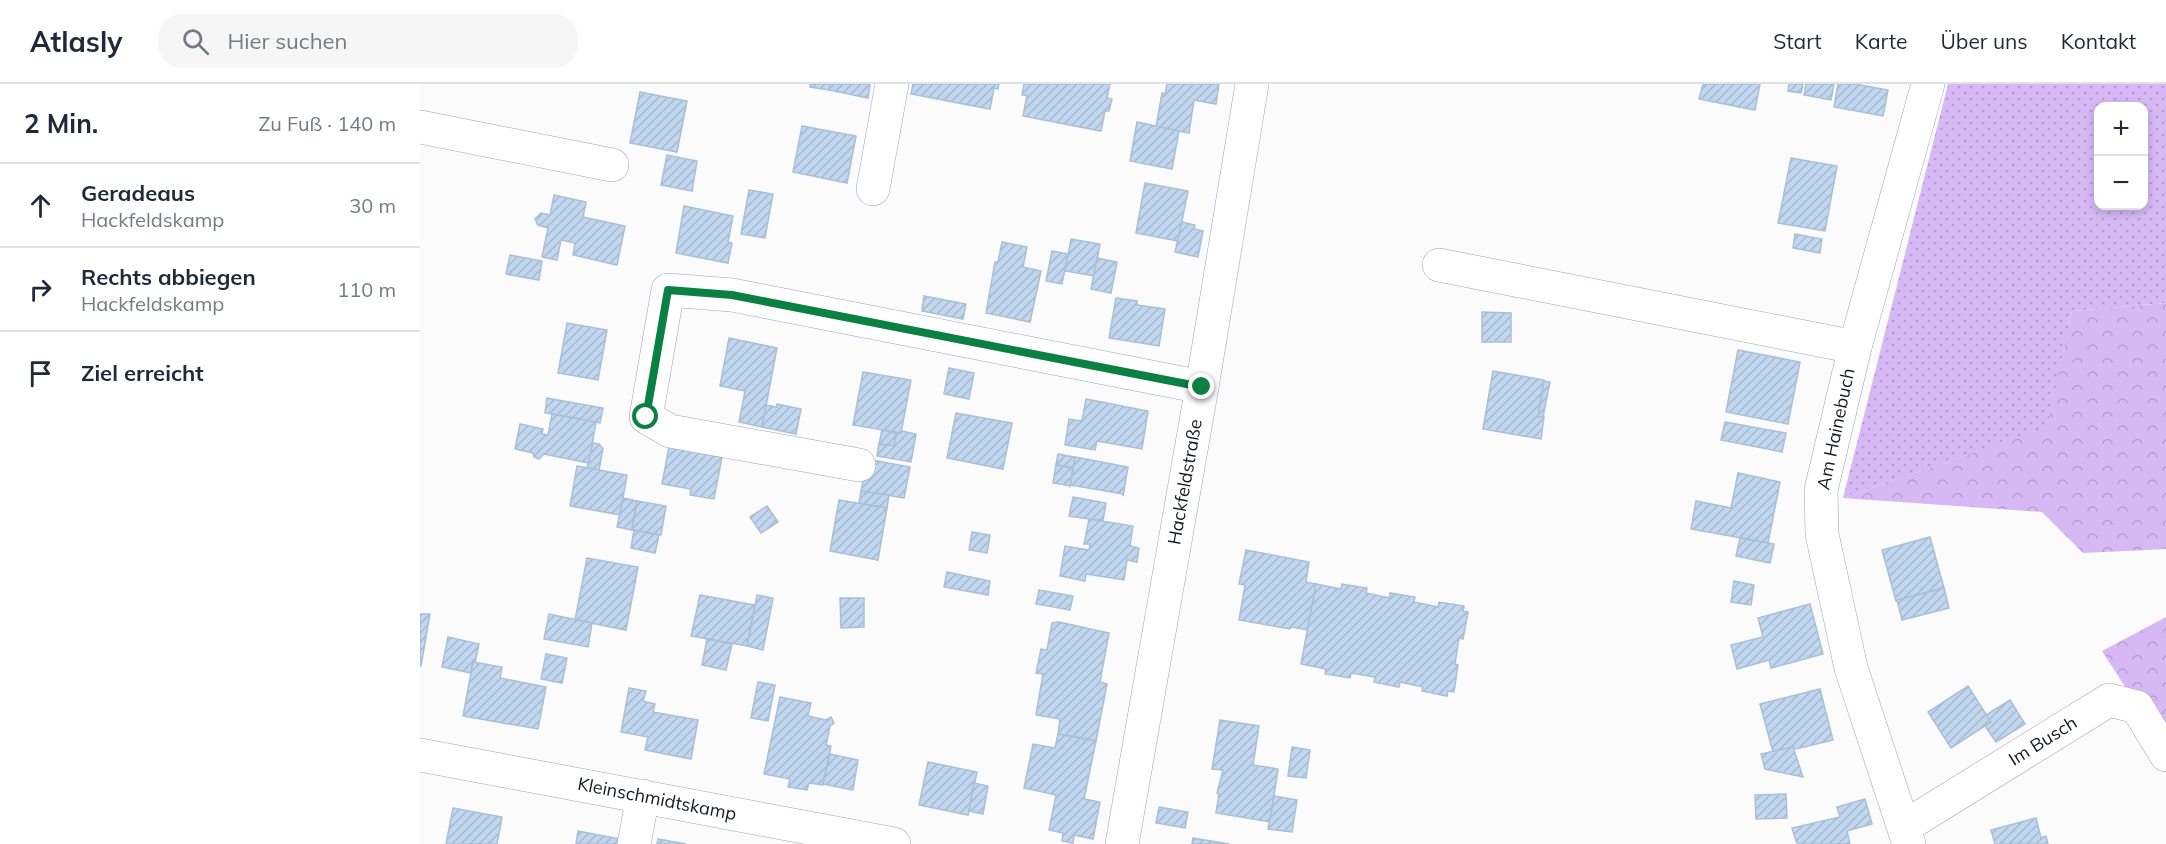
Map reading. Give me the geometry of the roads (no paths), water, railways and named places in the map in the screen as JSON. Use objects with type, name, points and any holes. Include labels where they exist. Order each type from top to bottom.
[{"type":"street","points":[[873,189],[892,84]]},
{"type":"street","name":"Hackfeldstraße","points":[[1122,844],[1202,387],[1252,84]]},
{"type":"street","name":"Am Hainebuch","points":[[1906,836],[1851,668],[1822,534],[1821,490],[1855,347],[1928,84]]},
{"type":"street","points":[[420,127],[612,165]]},
{"type":"street","points":[[1439,265],[1855,347]]},
{"type":"street","points":[[860,465],[670,431],[646,417],[668,290],[732,295],[1202,387]]},
{"type":"street","name":"Im Busch","points":[[1906,836],[2109,700],[2137,707],[2166,755]]},
{"type":"street","name":"Kleinschmidtskamp","points":[[420,755],[894,844]]},
{"type":"street","points":[[634,844],[644,796]]}]
